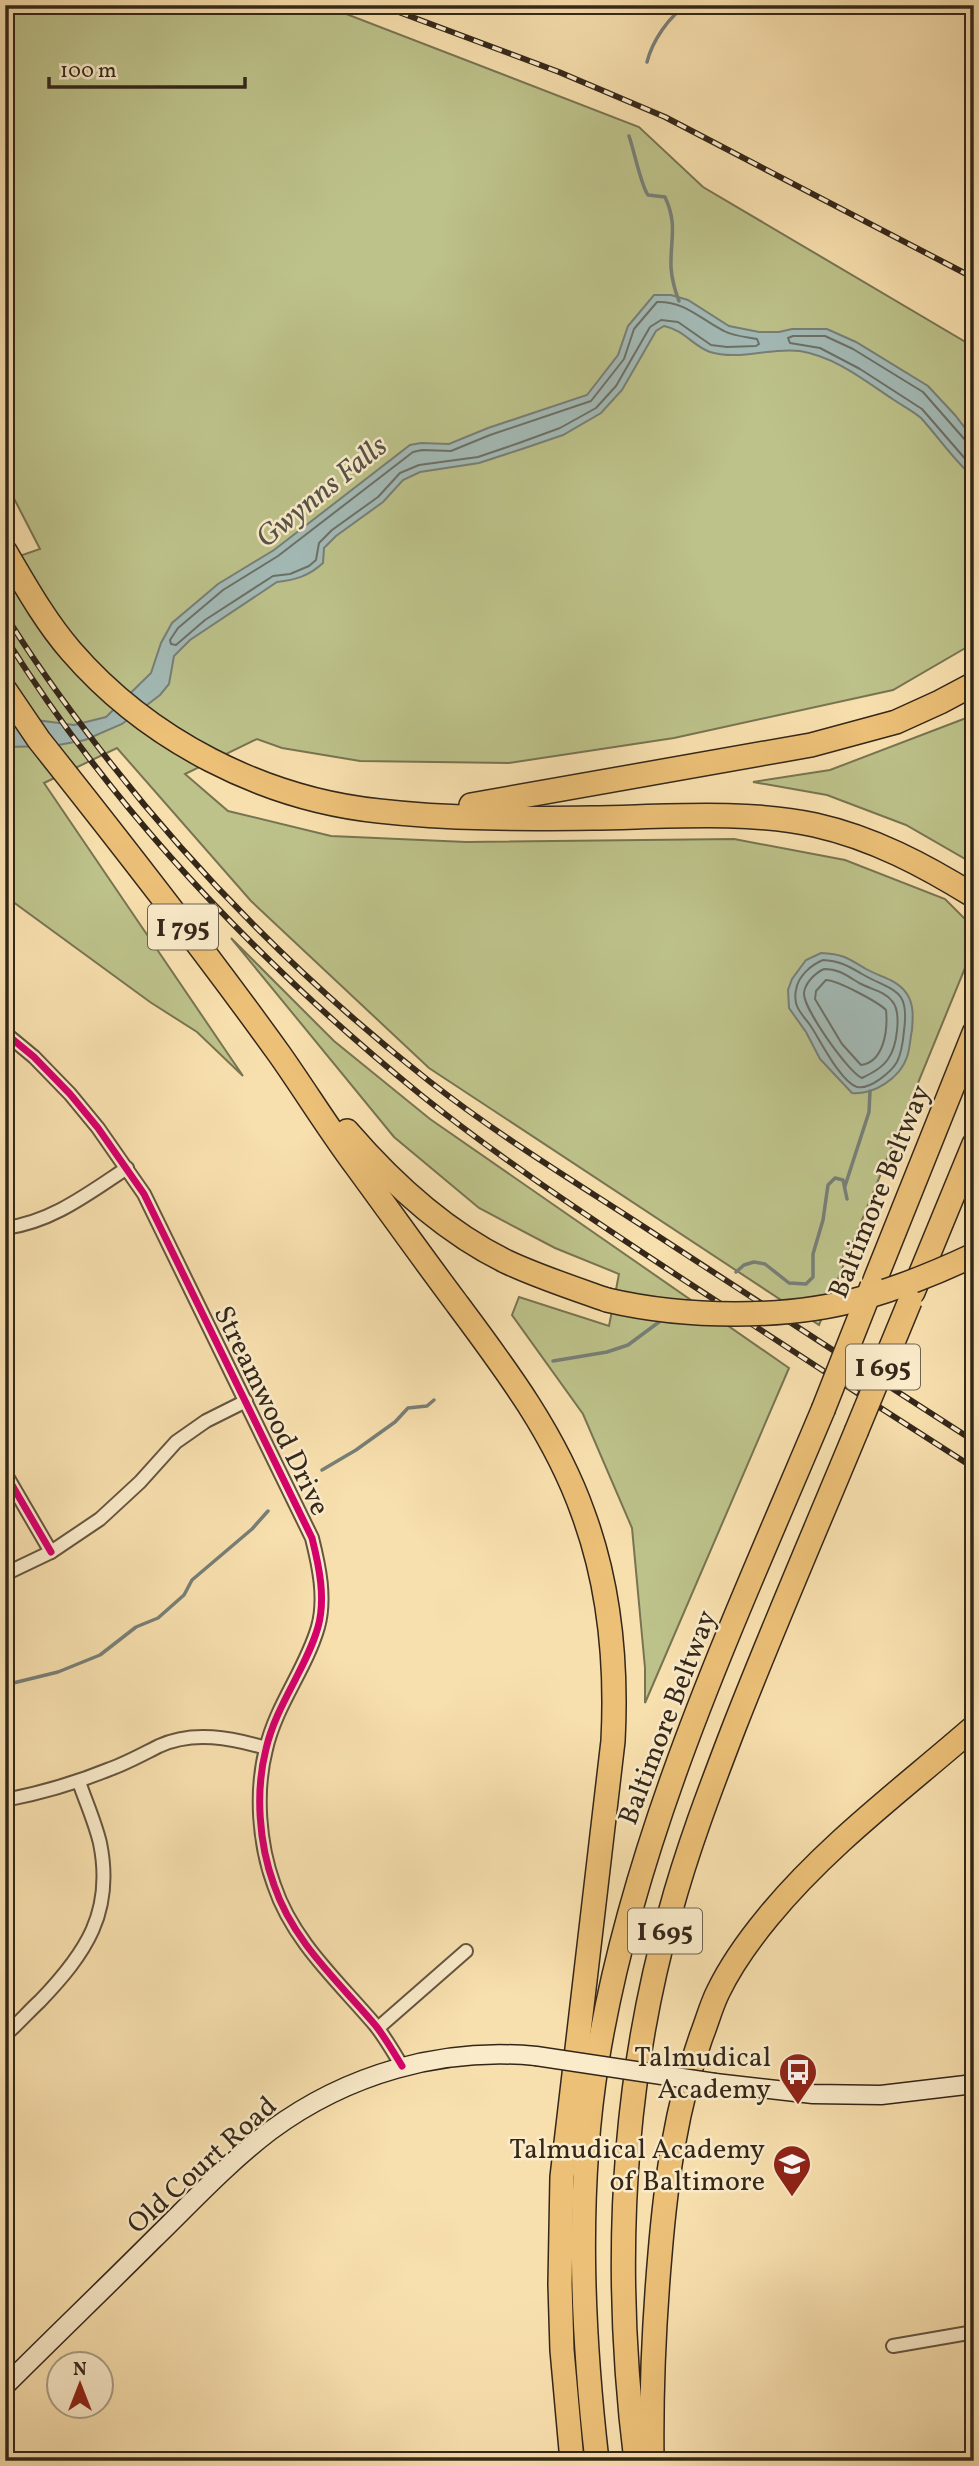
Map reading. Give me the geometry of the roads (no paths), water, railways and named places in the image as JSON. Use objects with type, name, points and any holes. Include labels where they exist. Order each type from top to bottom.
[{"type":"highway","points":[[5,551],[56,631],[108,688],[152,724],[188,748],[274,787],[328,802],[377,811],[416,814],[548,818],[753,817],[783,820],[815,825],[872,842],[907,857],[974,896]]},
{"type":"highway","points":[[416,814],[811,746],[896,722],[974,684]]},
{"type":"highway","name":"I 795","points":[[5,690],[39,740],[280,1055]]},
{"type":"highway","name":"Baltimore Beltway","points":[[597,2461],[586,2348],[584,2229],[597,2063],[616,1966],[650,1839],[678,1761],[823,1410],[974,1033]]},
{"type":"highway","points":[[280,1055],[367,1154],[415,1200],[463,1236],[506,1261],[607,1300],[668,1311],[723,1313],[804,1308],[862,1298],[919,1279],[974,1255]]},
{"type":"highway","points":[[280,1055],[356,1166],[497,1355],[538,1418],[583,1512],[604,1588],[612,1642],[615,1698],[613,1741],[569,2109],[560,2228],[562,2350],[572,2461]]},
{"type":"highway","name":"I 695","points":[[636,2461],[624,2347],[622,2231],[631,2118],[641,2039],[655,1974],[688,1852],[717,1773],[974,1144]]},
{"type":"highway","points":[[652,2461],[651,2378],[668,2180],[675,2132],[692,2062],[717,1994],[768,1916],[809,1872],[845,1837],[974,1727]]},
{"type":"main road","name":"Old Court Road","points":[[5,2386],[201,2193],[263,2137],[333,2093],[402,2066],[468,2055],[502,2053],[813,2094],[881,2095],[974,2084]]},
{"type":"street","name":"Streamwood Drive","points":[[5,1033],[34,1057],[70,1094],[127,1168],[156,1216],[312,1538],[321,1586],[318,1625],[310,1650],[286,1695],[266,1748],[261,1777],[261,1826],[268,1866],[290,1922],[320,1962],[378,2028],[402,2066]]},
{"type":"street","points":[[5,1228],[41,1219],[68,1208],[127,1168]]},
{"type":"street","points":[[5,1574],[51,1552],[100,1519],[140,1482],[176,1442],[206,1421],[246,1401]]},
{"type":"street","points":[[5,1473],[51,1552]]},
{"type":"street","points":[[5,1800],[79,1782],[177,1740],[220,1738],[244,1741],[266,1748]]},
{"type":"street","points":[[5,2035],[60,1980],[84,1950],[99,1913],[103,1878],[100,1843],[79,1782]]},
{"type":"street","points":[[378,2028],[466,1951]]},
{"type":"street","points":[[893,2346],[974,2332]]},
{"type":"water","name":"Gwynns Falls","points":[[654,295],[671,295],[688,300],[729,326],[759,332],[827,329],[856,342],[928,386],[955,415],[974,440],[974,478],[921,418],[838,364],[800,351],[744,355],[710,352],[664,326],[656,331],[622,390],[601,413],[563,435],[522,449],[479,463],[420,472],[403,480],[383,502],[324,548],[323,563],[318,567],[302,577],[277,582],[190,640],[174,656],[169,684],[160,695],[122,724],[85,740],[53,746],[5,747],[5,716],[74,725],[106,717],[151,673],[161,643],[172,623],[218,584],[274,550],[410,445],[449,444],[587,395],[618,355],[628,326]]},
{"type":"water","points":[[821,953],[845,957],[898,985],[909,998],[913,1020],[907,1057],[899,1072],[877,1088],[852,1093],[820,1059],[789,1008],[788,990],[792,979],[806,960]]},
{"type":"waterway","points":[[647,62],[662,30],[674,15],[688,5]]},
{"type":"waterway","points":[[629,136],[645,190],[648,195],[665,197],[669,207],[672,224],[671,268],[679,301]]},
{"type":"waterway","points":[[845,1186],[869,1112],[870,1091]]},
{"type":"waterway","points":[[736,1272],[744,1265],[754,1262],[765,1264],[789,1283],[806,1284],[813,1277],[813,1254],[823,1220],[828,1185],[835,1178],[843,1180],[847,1199]]},
{"type":"waterway","points":[[553,1361],[607,1352],[628,1345],[659,1322]]},
{"type":"waterway","points":[[322,1470],[395,1422],[408,1408],[427,1406],[434,1400]]},
{"type":"waterway","points":[[5,1685],[58,1672],[100,1655],[136,1627],[158,1618],[184,1595],[192,1580],[252,1529],[268,1511]]},
{"type":"railway","points":[[380,5],[559,72],[665,117],[974,278]]},
{"type":"railway","points":[[5,614],[77,719],[176,842],[255,927],[384,1044],[505,1137],[974,1441]]},
{"type":"railway","points":[[5,637],[48,702],[143,825],[248,939],[361,1045],[452,1119],[546,1188],[974,1468]]},
{"type":"place","name":"Talmudical Academy","points":[[798,2106]]},
{"type":"place","name":"Talmudical Academy of Baltimore","points":[[792,2198]]}]
